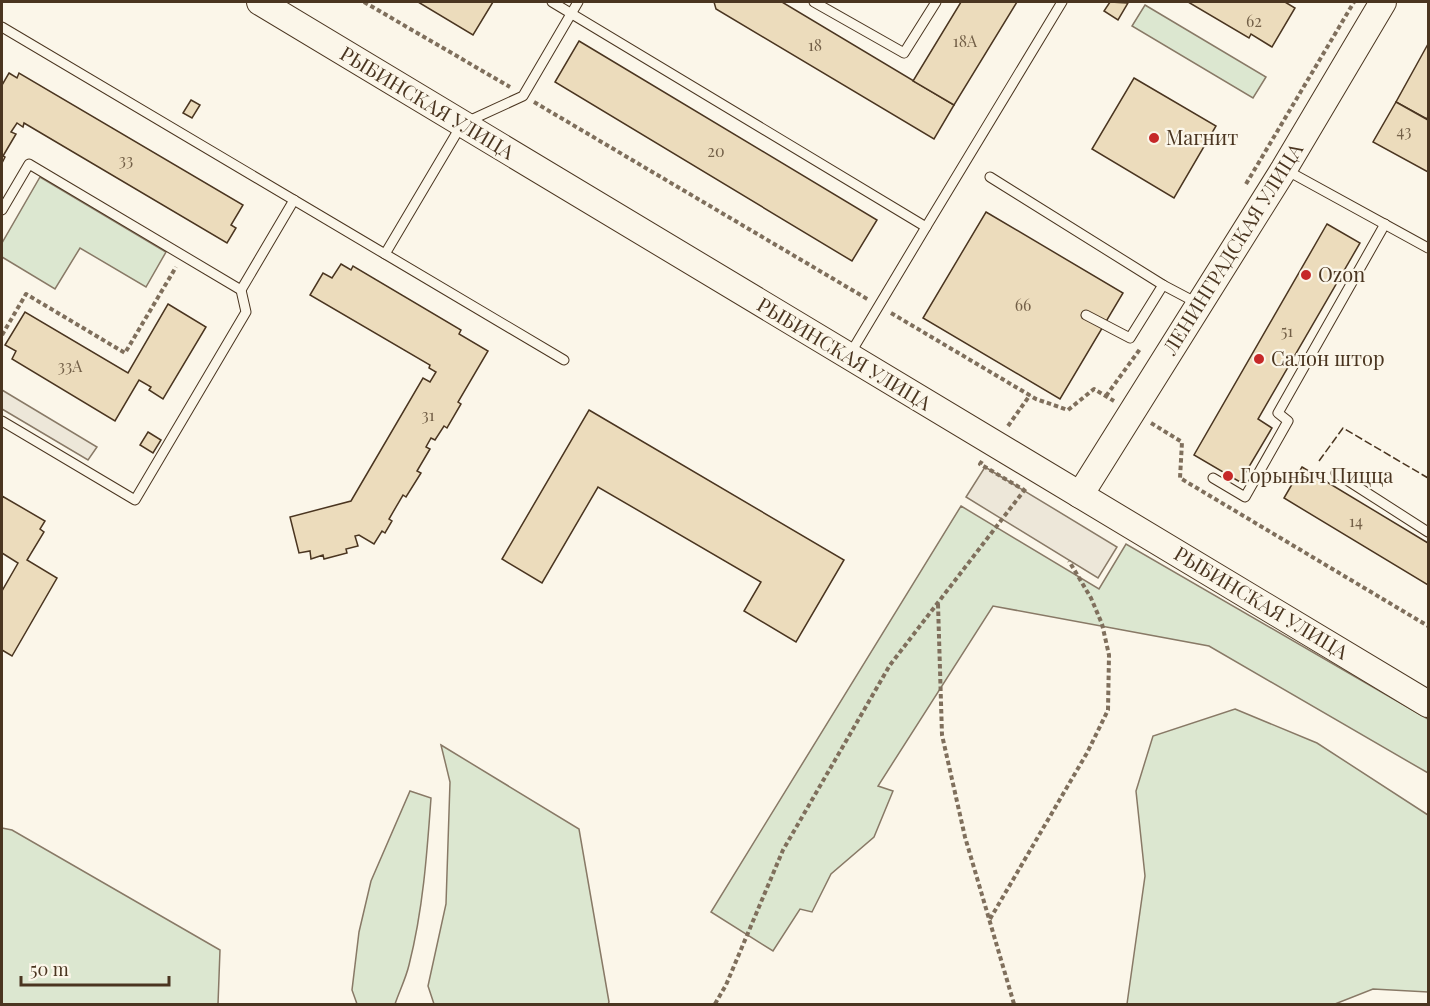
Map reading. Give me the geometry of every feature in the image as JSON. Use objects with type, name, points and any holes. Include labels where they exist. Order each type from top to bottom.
[{"type":"main road","name":"РЫБИНСКАЯ УЛИЦА","points":[[260,2],[1428,704]]},
{"type":"main road","name":"ЛЕНИНГРАДСКАЯ УЛИЦА","points":[[1080,495],[1284,169],[1381,2]]},
{"type":"lane","points":[[552,2],[926,227]]},
{"type":"lane","points":[[385,254],[462,124],[524,96],[578,2]]},
{"type":"lane","points":[[814,2],[904,53],[936,2]]},
{"type":"lane","points":[[848,357],[1062,2]]},
{"type":"lane","points":[[2,27],[564,360]]},
{"type":"lane","points":[[2,210],[28,164],[241,290]]},
{"type":"lane","points":[[1284,169],[1428,248]]},
{"type":"lane","points":[[990,177],[1163,285],[1199,304]]},
{"type":"lane","points":[[2,421],[135,500],[246,312],[241,290],[294,200]]},
{"type":"lane","points":[[1212,478],[1245,497],[1288,421],[1278,413],[1385,224]]},
{"type":"lane","points":[[1086,315],[1130,338],[1163,285]]},
{"type":"lane","points":[[1336,473],[1428,532]]},
{"type":"path","points":[[364,2],[1036,399],[1068,410],[1094,389]]},
{"type":"path","points":[[1240,193],[1354,2]]},
{"type":"path","points":[[2,335],[26,294],[125,353],[183,256]]},
{"type":"path","points":[[1106,396],[1146,340]]},
{"type":"path","points":[[1182,442],[1180,478],[1428,626]]},
{"type":"path","points":[[715,1005],[726,985],[783,850],[890,665],[1040,471]]},
{"type":"path","points":[[989,920],[1087,753],[1108,710],[1109,655],[1102,624],[1091,598],[1069,561]]},
{"type":"path","points":[[938,603],[942,735],[965,837],[1014,1005]]},
{"type":"green space","points":[[1145,5],[1266,77],[1253,98],[1132,26]]},
{"type":"green space","points":[[40,177],[166,252],[146,287],[80,248],[55,289],[2,257],[2,243]]},
{"type":"green space","points":[[961,506],[1099,589],[1126,544],[1428,719],[1428,773],[1209,646],[993,606],[878,786],[893,791],[874,837],[831,874],[812,912],[800,909],[773,951],[711,912]]},
{"type":"green space","points":[[1235,709],[1317,743],[1428,815],[1428,992],[1373,989],[1335,1004],[1127,1004],[1145,876],[1136,791],[1153,736]]},
{"type":"green space","points":[[441,745],[579,829],[608,1004],[434,1004],[428,986],[446,904],[450,782]]},
{"type":"green space","points":[[410,791],[431,798],[421,903],[409,965],[395,1004],[357,1004],[352,990],[359,932],[371,881]]},
{"type":"green space","points":[[2,828],[12,830],[220,950],[218,1004],[2,1004]]},
{"type":"shaded area","points":[[2,390],[97,447],[88,460],[2,409]]},
{"type":"shaded area","points":[[985,467],[1117,547],[1098,578],[966,497]]},
{"type":"building","points":[[418,2],[493,2],[473,35]]},
{"type":"building","points":[[714,2],[782,2],[954,105],[934,139],[716,9]]},
{"type":"building","points":[[961,2],[1017,2],[954,105],[913,81]]},
{"type":"building","points":[[1110,2],[1128,3],[1118,20],[1104,11]]},
{"type":"building","points":[[1188,2],[1285,2],[1295,8],[1272,47],[1251,34],[1249,38]]},
{"type":"building","points":[[579,41],[877,220],[852,261],[555,82]]},
{"type":"building","points":[[1428,44],[1428,116],[1427,119],[1396,102]]},
{"type":"building","points":[[9,73],[17,78],[19,73],[243,205],[231,225],[236,228],[227,243],[24,123],[23,127],[17,123],[11,132],[16,134],[3,156],[5,157],[2,163],[2,85]]},
{"type":"building","points":[[1134,78],[1216,126],[1174,198],[1092,149]]},
{"type":"building","points":[[191,100],[200,105],[192,118],[183,113]]},
{"type":"building","points":[[1396,102],[1428,120],[1428,172],[1373,142]]},
{"type":"building","points":[[986,212],[1123,293],[1060,399],[923,318]]},
{"type":"building","points":[[1327,224],[1360,243],[1258,419],[1272,428],[1240,482],[1194,455]]},
{"type":"building","points":[[341,264],[351,270],[353,266],[461,330],[459,334],[488,351],[458,402],[461,404],[447,428],[444,426],[435,440],[431,438],[426,447],[430,449],[417,471],[421,473],[406,497],[403,495],[389,519],[392,521],[385,533],[382,531],[374,544],[359,535],[355,536],[358,546],[346,549],[347,553],[324,559],[323,555],[311,559],[310,551],[299,553],[290,517],[351,501],[423,378],[430,382],[436,372],[429,368],[430,365],[310,295],[323,273],[332,278]]},
{"type":"building","points":[[168,304],[206,327],[163,399],[149,390],[151,387],[139,380],[115,421],[12,359],[16,351],[5,345],[25,312],[128,373]]},
{"type":"building","points":[[589,410],[844,560],[796,642],[744,611],[761,582],[598,487],[542,583],[502,559]]},
{"type":"building","points":[[148,432],[161,440],[153,453],[140,445]]},
{"type":"building","points":[[1302,467],[1428,543],[1428,585],[1284,498]]},
{"type":"building","points":[[2,496],[45,521],[40,529],[44,532],[27,560],[57,578],[12,656],[2,650],[2,591],[18,563],[2,553]]},
{"type":"fence","points":[[1319,461],[1343,428],[1428,478]]},
{"type":"place","name":"Магнит","points":[[1154,138]]},
{"type":"place","name":"Ozon","points":[[1306,275]]},
{"type":"place","name":"Салон штор","points":[[1259,359]]},
{"type":"place","name":"Горыныч Пицца","points":[[1228,476]]}]
